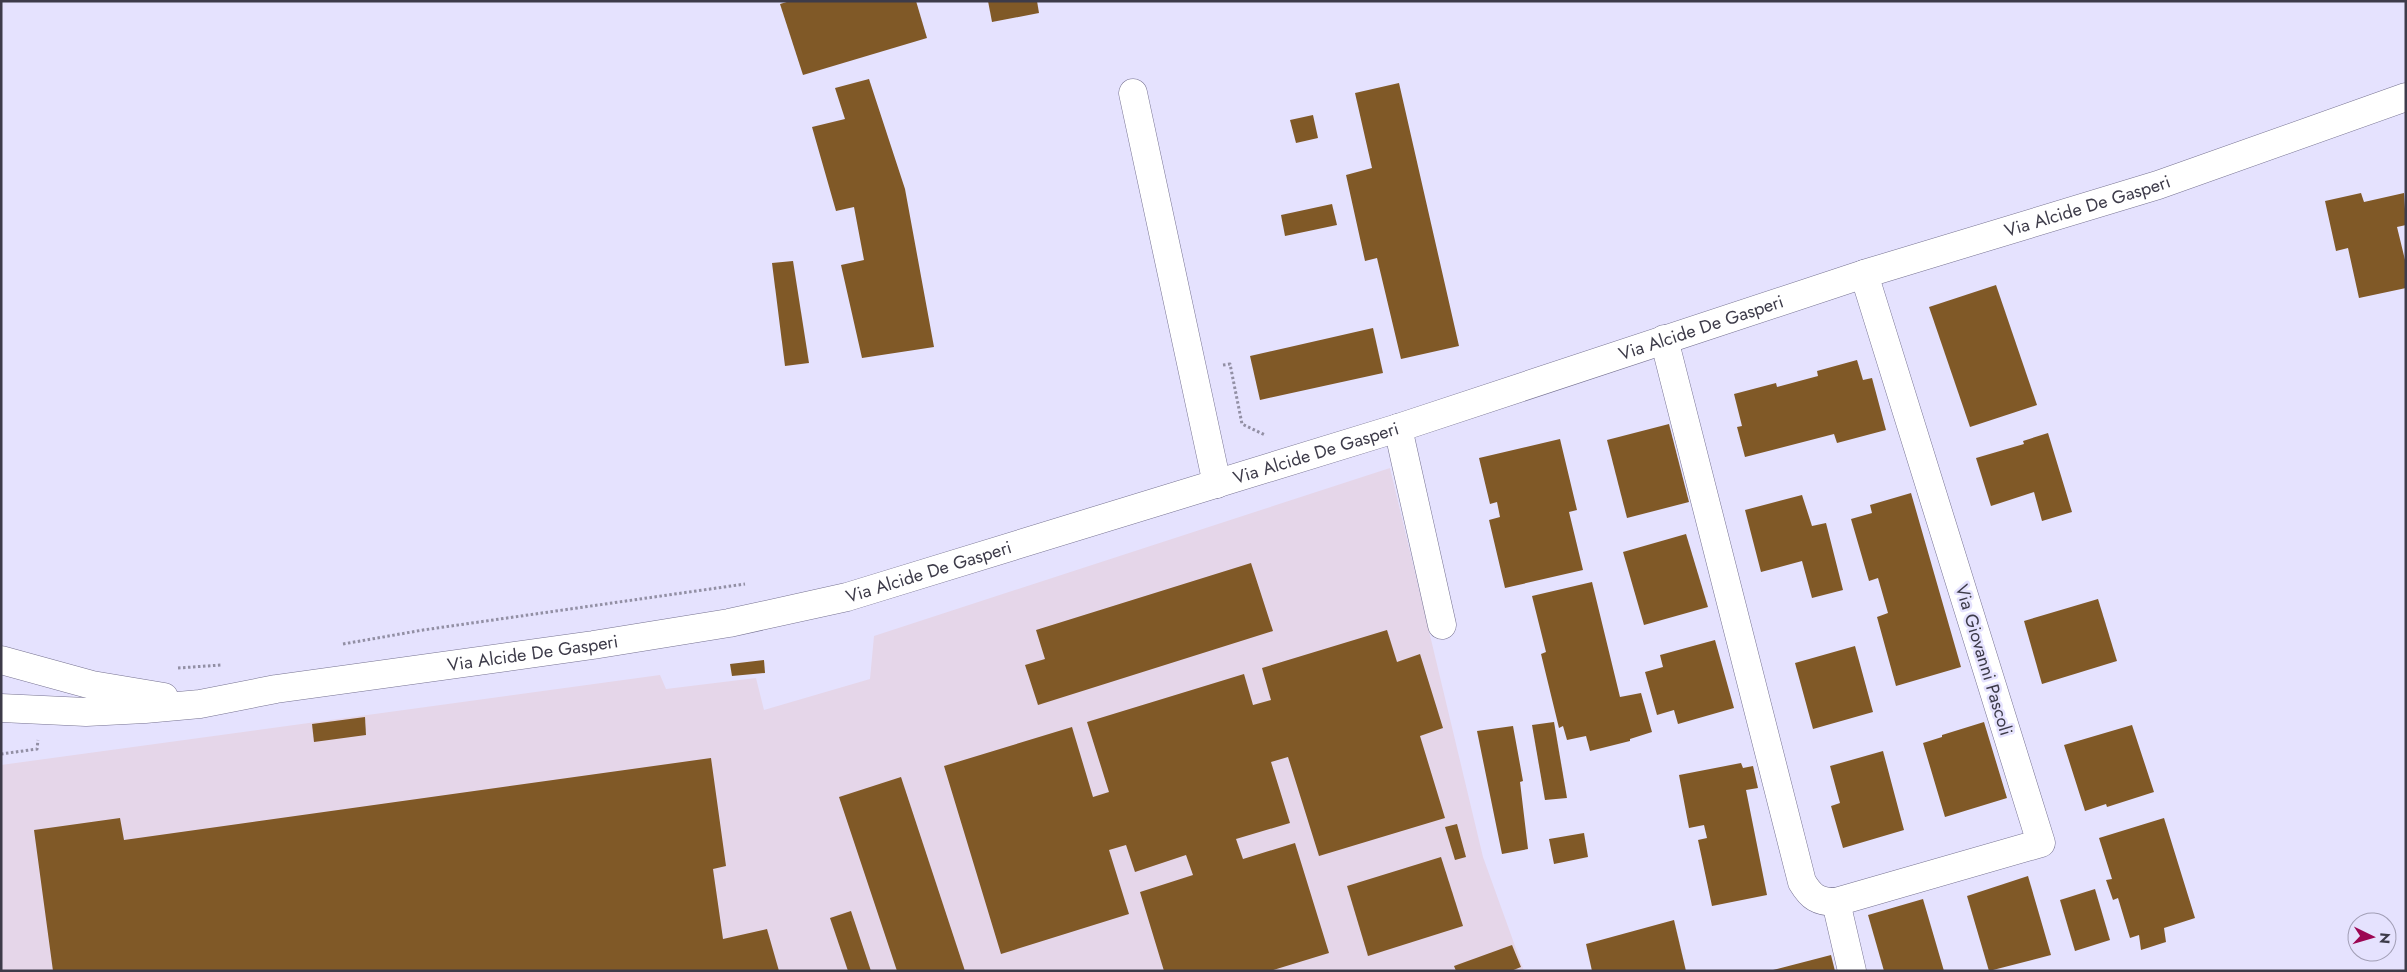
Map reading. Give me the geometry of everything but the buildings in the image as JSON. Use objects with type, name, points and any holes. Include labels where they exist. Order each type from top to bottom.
[{"type":"main road","points":[[1133,93],[1217,484]]},
{"type":"main road","name":"Via Alcide De Gasperi","points":[[1,708],[86,712],[200,704],[276,689],[593,645],[729,623],[847,597],[1398,428],[1864,274],[2158,185],[2406,97]]},
{"type":"main road","name":"Via Giovanni Pascoli","points":[[1664,339],[1802,882],[1810,896],[1821,902],[1836,902],[2041,843],[1864,274]]},
{"type":"main road","points":[[1398,428],[1442,625]]},
{"type":"main road","name":"Via Alcide De Gasperi","points":[[1,660],[92,685],[200,704]]},
{"type":"main road","points":[[1836,902],[1852,971]]},
{"type":"shaded area","points":[[1390,468],[1483,857],[1524,971],[1,971],[1,765],[660,675],[666,689],[756,678],[764,710],[870,679],[874,636]]}]
